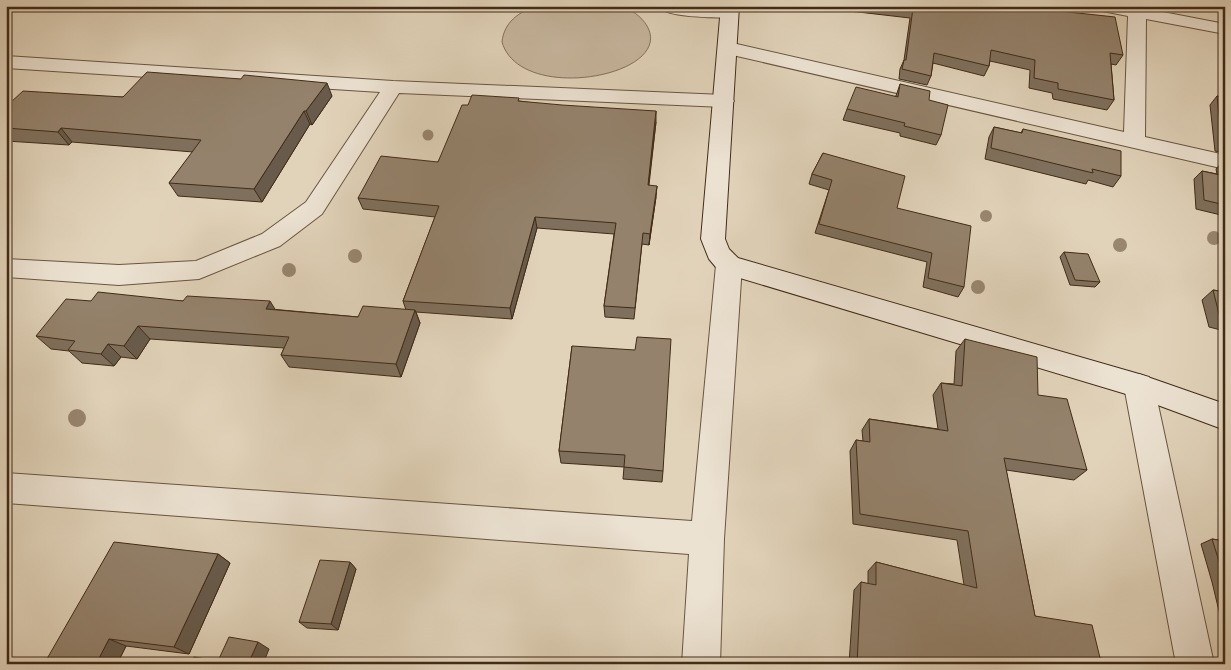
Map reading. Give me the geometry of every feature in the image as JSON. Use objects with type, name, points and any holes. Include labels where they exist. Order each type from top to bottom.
[{"type":"street","points":[[666,6],[674,9],[730,10],[713,239],[718,253],[729,264],[1139,386],[1225,416]]},
{"type":"street","points":[[1103,6],[1137,13],[1222,23]]},
{"type":"street","points":[[1134,141],[1137,13]]},
{"type":"street","points":[[728,48],[1225,162]]},
{"type":"street","points":[[6,62],[393,87],[724,101]]},
{"type":"street","points":[[6,268],[119,275],[199,270],[272,240],[314,208],[393,87]]},
{"type":"street","points":[[700,664],[707,539],[729,264]]},
{"type":"street","points":[[1139,386],[1194,664]]},
{"type":"street","points":[[6,488],[707,539]]},
{"type":"shaded area","points":[[536,6],[624,7],[635,13],[645,23],[650,44],[639,58],[619,70],[592,76],[563,78],[536,73],[515,61],[502,42],[509,23],[524,11]]},
{"type":"building","points":[[893,6],[1012,6],[1115,17],[1123,55],[1110,53],[1114,100],[1058,89],[1058,83],[1034,78],[1035,60],[991,50],[989,66],[934,53],[931,76],[902,69],[904,60],[906,60],[913,8]]},
{"type":"building","points":[[147,72],[241,79],[244,75],[327,83],[306,111],[304,111],[254,189],[169,183],[201,140],[61,128],[58,132],[6,128],[6,103],[10,103],[23,91],[123,97]]},
{"type":"building","points":[[900,84],[930,91],[929,100],[948,105],[941,135],[904,126],[905,123],[847,109],[856,87],[898,97]]},
{"type":"building","points":[[472,95],[519,98],[518,101],[562,105],[656,111],[648,185],[657,186],[650,234],[643,233],[635,308],[604,306],[616,223],[535,217],[510,308],[403,301],[439,206],[358,198],[381,156],[438,162],[462,105],[468,105]]},
{"type":"building","points":[[1217,96],[1225,98],[1225,143],[1222,142]]},
{"type":"building","points":[[994,127],[1022,133],[1023,129],[1121,151],[1121,176],[1092,169],[1093,173],[991,148]]},
{"type":"building","points":[[823,153],[905,176],[897,208],[971,226],[964,287],[928,278],[932,253],[819,224],[832,180],[812,174]]},
{"type":"building","points":[[1202,171],[1225,176],[1225,205],[1204,200]]},
{"type":"building","points":[[1064,252],[1088,254],[1100,282],[1075,280]]},
{"type":"building","points":[[1213,290],[1225,292],[1225,319],[1220,318]]},
{"type":"building","points":[[98,292],[183,301],[187,296],[270,301],[266,309],[358,317],[363,306],[415,310],[396,364],[281,355],[289,337],[138,326],[124,346],[108,344],[101,354],[68,350],[75,341],[36,336],[66,299],[91,301]]},
{"type":"building","points":[[637,337],[671,339],[663,471],[624,467],[625,455],[559,451],[572,346],[635,350]]},
{"type":"building","points":[[965,339],[1037,357],[1038,395],[1067,399],[1087,470],[1004,458],[1035,616],[1092,625],[1100,658],[1121,661],[1121,664],[857,664],[861,582],[876,585],[876,562],[977,588],[968,531],[860,514],[856,440],[870,442],[869,419],[948,431],[941,383],[962,386]]},
{"type":"building","points":[[1212,539],[1225,541],[1225,581],[1224,577]]},
{"type":"building","points":[[114,542],[218,554],[174,647],[109,639],[96,664],[44,664]]},
{"type":"building","points":[[320,560],[350,562],[331,624],[299,622]]},
{"type":"building","points":[[229,637],[258,642],[248,664],[190,664],[194,657],[218,661]]}]
